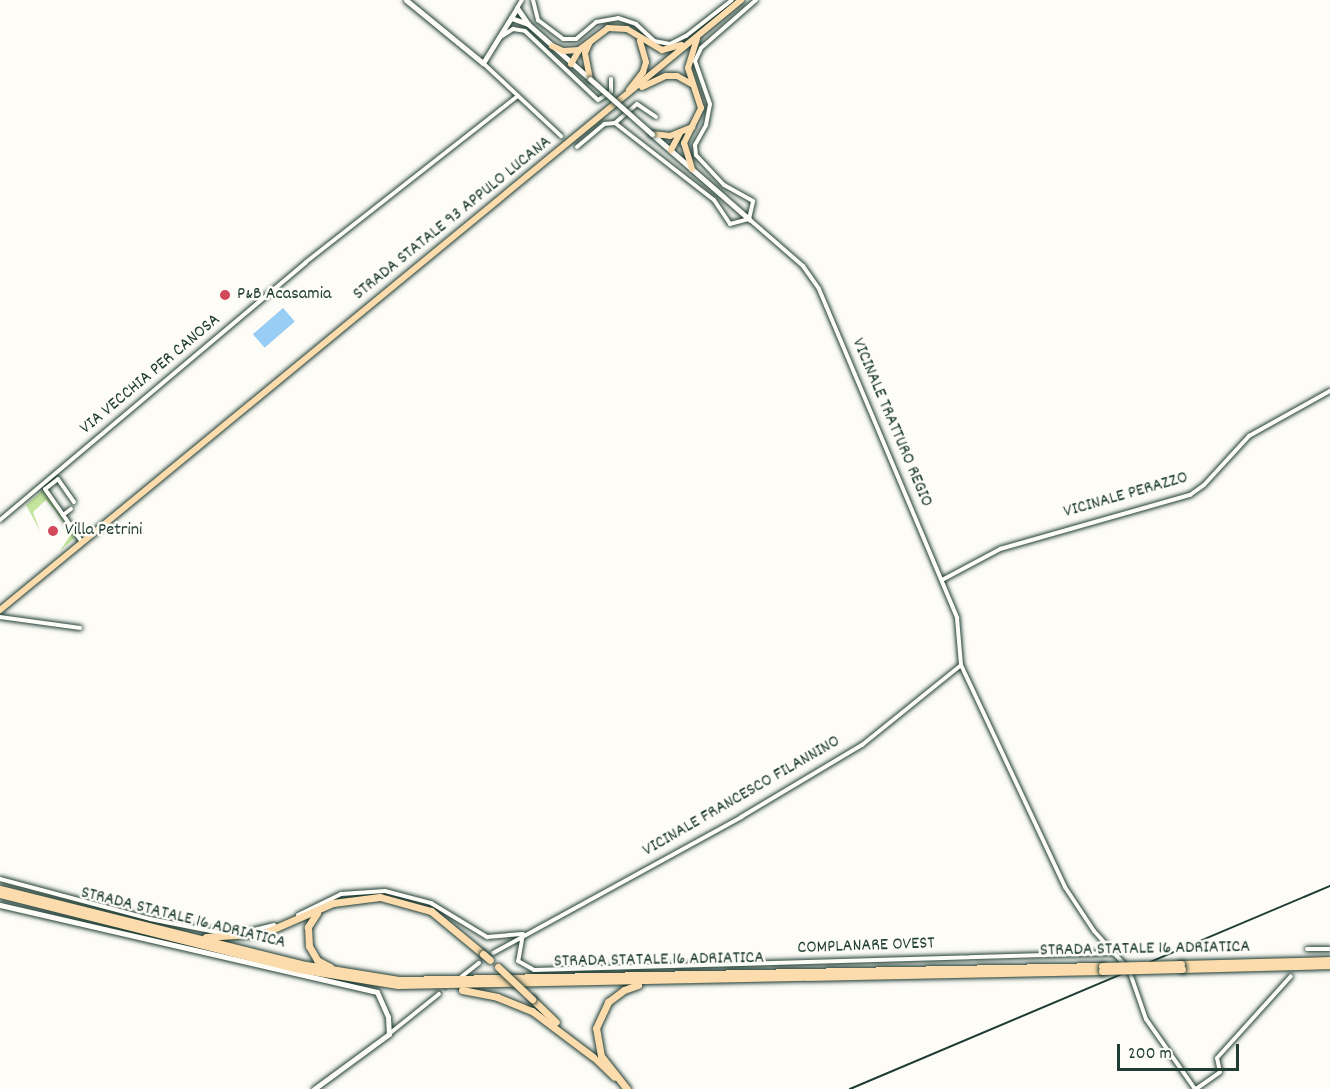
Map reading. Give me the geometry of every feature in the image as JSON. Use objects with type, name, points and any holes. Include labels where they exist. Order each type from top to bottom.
[{"type":"highway","name":"STRADA STATALE 16 ADRIATICA","points":[[0,889],[15,895],[327,975],[426,986],[685,981],[1102,968]]},
{"type":"highway","name":"STRADA STATALE 16 ADRIATICA","points":[[0,894],[15,895],[327,970],[381,978],[481,981],[1102,968],[1330,960]]},
{"type":"highway","points":[[162,930],[210,937],[248,936],[286,926],[321,909],[361,897],[402,900],[441,917],[483,954],[491,956],[498,967],[593,1057]]},
{"type":"highway","points":[[321,909],[308,932],[315,957],[328,966],[381,978]]},
{"type":"highway","name":"STRADA STATALE 16 ADRIATICA","points":[[1181,966],[1330,965]]},
{"type":"highway","points":[[627,1089],[599,1051],[596,1030],[601,1012],[613,997],[629,987],[685,981]]},
{"type":"highway","points":[[426,986],[484,993],[519,1005],[549,1022],[593,1057]]},
{"type":"main road","name":"STRADA STATALE 93 APPULO LUCANA","points":[[0,610],[741,0]]},
{"type":"main road","points":[[572,64],[592,37],[618,26],[662,50],[674,50],[699,34]]},
{"type":"main road","points":[[617,104],[643,72],[646,62],[636,34]]},
{"type":"main road","points":[[671,150],[692,127],[701,108],[688,60],[699,34]]},
{"type":"main road","points":[[552,46],[563,51],[582,52]]},
{"type":"main road","points":[[582,52],[590,79]]},
{"type":"main road","points":[[617,104],[666,76],[678,76],[695,87]]},
{"type":"main road","points":[[652,134],[683,135]]},
{"type":"main road","points":[[683,135],[684,152],[692,169]]},
{"type":"main road","points":[[593,1057],[627,1089]]},
{"type":"street","points":[[406,0],[483,63],[561,136]]},
{"type":"street","points":[[483,63],[522,0]]},
{"type":"street","points":[[533,0],[538,20],[552,34],[569,41],[597,22],[618,18],[636,24],[654,41],[670,44],[686,36],[732,0]]},
{"type":"street","points":[[749,219],[753,201],[724,185],[696,155],[695,144],[706,125],[710,104],[695,61],[701,48],[756,0]]},
{"type":"street","points":[[517,8],[528,24],[552,46],[749,219]]},
{"type":"street","points":[[511,18],[528,24]]},
{"type":"street","points":[[498,38],[513,28],[525,31],[598,100],[611,92],[611,79]]},
{"type":"street","name":"VIA VECCHIA PER CANOSA","points":[[0,520],[306,262],[518,96]]},
{"type":"street","points":[[577,147],[604,124],[615,123],[637,104],[656,117]]},
{"type":"street","points":[[615,123],[714,200],[730,224],[749,219]]},
{"type":"street","name":"VICINALE TRATTURO REGIO","points":[[749,219],[803,266],[819,289],[957,618],[961,665]]},
{"type":"street","name":"VICINALE PERAZZO","points":[[942,580],[1000,549],[1190,495],[1204,485],[1249,436],[1330,391]]},
{"type":"street","points":[[74,502],[58,479],[45,489],[83,543]]},
{"type":"street","points":[[63,515],[71,509]]},
{"type":"street","points":[[0,617],[80,628]]},
{"type":"street","points":[[961,665],[1065,887],[1112,953],[1135,980],[1146,1018],[1195,1089],[1220,1072],[1217,1058],[1290,976]]},
{"type":"street","name":"VICINALE FRANCESCO FILANNINO","points":[[491,956],[523,934],[699,841],[862,745],[961,665]]},
{"type":"street","points":[[0,879],[218,933],[273,926],[328,899],[370,891],[414,897],[487,937],[523,934]]},
{"type":"street","points":[[0,905],[377,992],[388,1017],[389,1034]]},
{"type":"street","name":"COMPLANARE OVEST","points":[[523,934],[518,961],[534,970],[1112,953]]},
{"type":"street","points":[[1307,949],[1330,949]]},
{"type":"street","points":[[461,977],[479,963]]},
{"type":"street","points":[[314,1089],[439,994]]},
{"type":"green space","points":[[43,490],[77,536],[60,551],[71,534],[54,509],[46,500],[33,512],[40,531],[26,505]]},
{"type":"water","points":[[283,308],[295,322],[265,348],[253,334]]},
{"type":"tunnel","points":[[479,963],[493,953]]},
{"type":"tunnel","points":[[439,994],[451,985]]},
{"type":"railway","points":[[850,1089],[1330,886]]},
{"type":"place","name":"P&B Acasamia","points":[[225,295]]},
{"type":"place","name":"Villa Petrini","points":[[53,531]]}]
